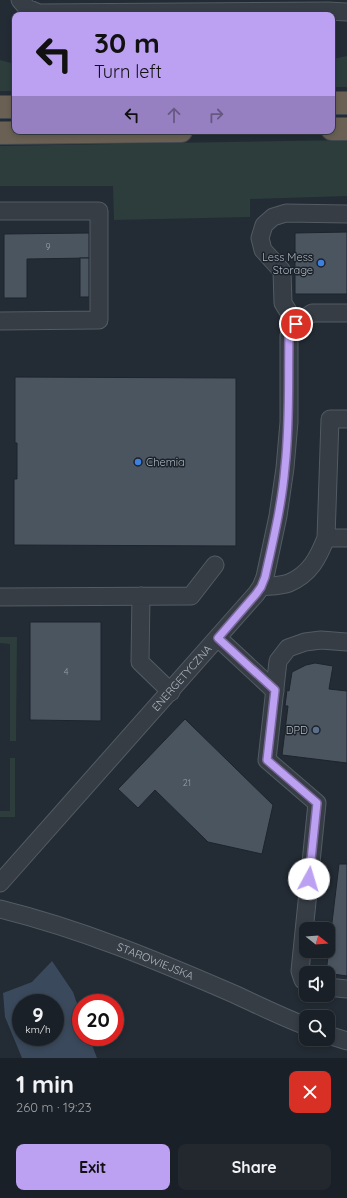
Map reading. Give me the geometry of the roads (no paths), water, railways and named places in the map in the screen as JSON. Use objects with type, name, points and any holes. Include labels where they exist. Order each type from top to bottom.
[{"type":"highway","points":[[335,103],[347,103]]},
{"type":"highway","points":[[0,107],[12,107]]},
{"type":"highway","points":[[335,129],[347,129]]},
{"type":"highway","points":[[0,133],[12,133]]},
{"type":"street","points":[[20,0],[27,8],[37,12]]},
{"type":"street","points":[[180,12],[347,12]]},
{"type":"street","points":[[0,212],[99,211],[99,320],[0,322]]},
{"type":"street","points":[[347,214],[286,213],[273,217],[264,225],[260,238],[263,250],[282,271],[283,303],[296,324],[312,313],[347,313]]},
{"type":"street","name":"ENERGETYCZNA","points":[[0,883],[171,692],[261,587],[265,577],[278,516],[285,468],[289,422],[289,336],[296,324]]},
{"type":"street","points":[[261,587],[289,583],[303,575],[314,564],[326,538],[330,419],[347,419]]},
{"type":"street","points":[[326,538],[347,538]]},
{"type":"street","points":[[0,597],[191,596],[215,565]]},
{"type":"street","points":[[141,596],[140,662],[171,692]]},
{"type":"street","points":[[218,638],[275,690]]},
{"type":"street","points":[[301,966],[317,803],[267,760],[278,661],[288,648],[305,642],[321,640],[347,642]]},
{"type":"street","name":"STAROWIEJSKA","points":[[0,909],[39,919],[89,936],[233,994],[299,1023]]},
{"type":"street","points":[[335,988],[347,990]]},
{"type":"street","points":[[335,1038],[347,1042]]},
{"type":"water","points":[[52,961],[74,994],[72,994],[72,1046],[92,1046],[97,1058],[22,1058],[17,1046],[64,1046],[64,994],[12,994],[12,1034],[5,1017],[3,993],[32,982]]},
{"type":"place","name":"Less Mess Storage","points":[[321,263]]},
{"type":"place","name":"Chemia","points":[[138,462]]},
{"type":"place","name":"DPD","points":[[316,730]]}]
